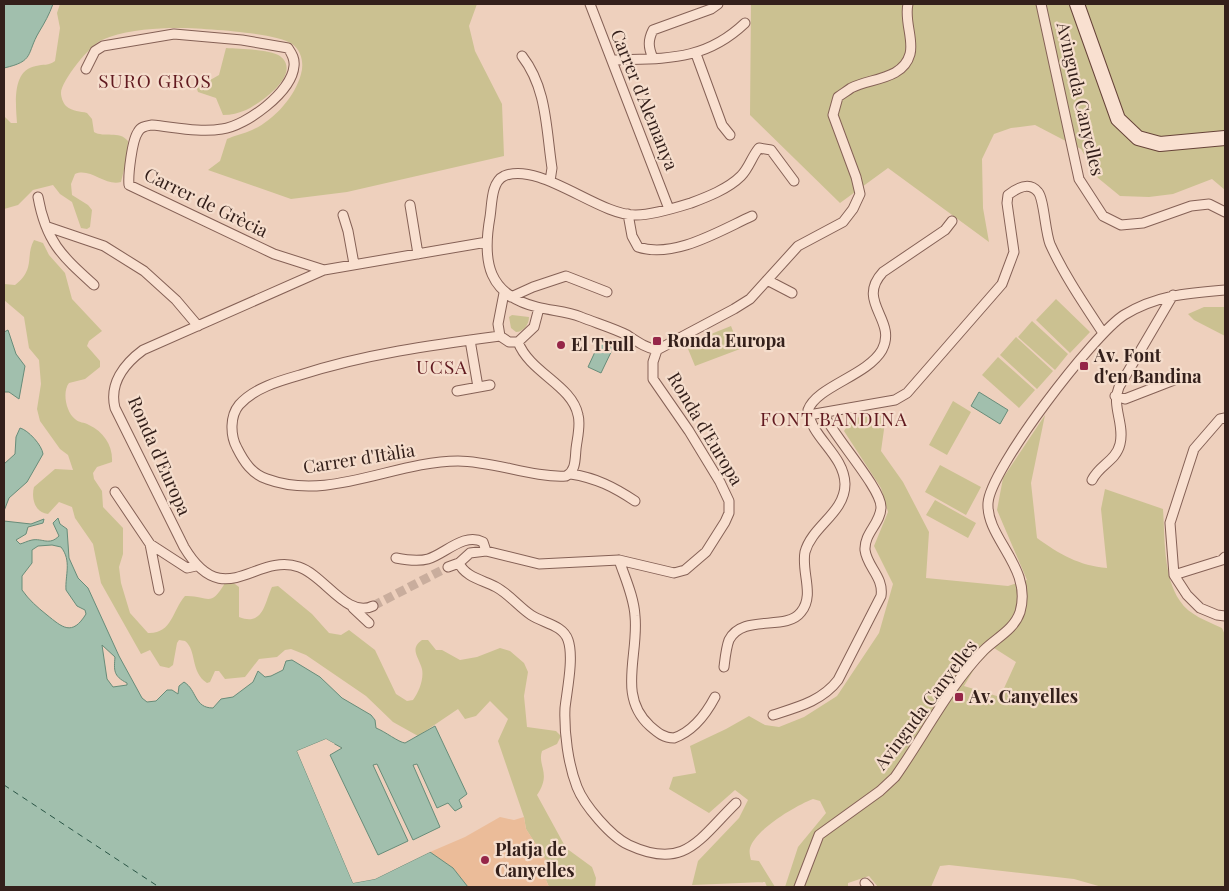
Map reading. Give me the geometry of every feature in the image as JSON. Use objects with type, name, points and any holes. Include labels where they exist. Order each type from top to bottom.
[{"type":"main road","points":[[1077,4],[1118,119],[1138,138],[1160,144],[1225,138]]},
{"type":"street","name":"Carrer d'Alemanya","points":[[590,4],[669,209]]},
{"type":"street","points":[[653,58],[649,49],[649,38],[654,30],[711,9],[718,4]]},
{"type":"street","points":[[794,181],[771,150],[759,148],[740,177],[710,196],[669,209],[636,215],[614,211],[550,181],[514,174],[503,177],[495,185],[487,242],[487,260],[493,278],[507,295],[539,308],[571,313],[626,335],[644,347],[657,350],[734,309],[750,299],[779,264],[798,246],[843,222],[853,208],[860,194],[856,177],[833,115],[838,97],[852,88],[894,74],[905,65],[911,53],[908,30],[908,4]]},
{"type":"street","name":"Avinguda Canyelles","points":[[1041,4],[1078,179],[1103,216],[1121,225],[1143,222],[1191,206],[1209,204],[1225,212]]},
{"type":"street","points":[[612,60],[696,54],[730,36],[745,23]]},
{"type":"street","name":"Carrer de Grècia","points":[[86,69],[95,51],[104,46],[174,34],[242,40],[288,48],[293,56],[295,65],[292,76],[280,93],[252,117],[234,127],[220,130],[152,125],[144,126],[137,132],[128,176],[129,185],[274,254],[324,270]]},
{"type":"street","points":[[696,54],[722,125],[730,136]]},
{"type":"street","points":[[522,56],[533,70],[541,90],[552,168],[550,181]]},
{"type":"street","points":[[809,416],[896,400],[907,393],[980,308],[997,292],[1008,273],[1014,252],[1007,203],[1008,195],[1021,187],[1032,187],[1040,195],[1050,243],[1063,270],[1103,333]]},
{"type":"street","points":[[38,197],[42,216],[59,253],[94,285]]},
{"type":"street","points":[[410,205],[418,254]]},
{"type":"street","points":[[628,214],[632,236],[638,246],[648,250],[678,247],[752,216]]},
{"type":"street","points":[[342,215],[348,231],[354,264]]},
{"type":"street","points":[[724,666],[730,640],[738,631],[750,625],[793,619],[801,612],[808,594],[804,567],[806,551],[814,535],[836,509],[842,498],[845,485],[840,466],[809,416],[810,405],[818,397],[873,361],[882,349],[886,330],[874,301],[872,289],[875,280],[882,272],[944,230],[952,221]]},
{"type":"street","points":[[48,227],[104,246],[144,271],[176,300],[198,326]]},
{"type":"street","name":"Ronda d'Europa","points":[[196,566],[142,467],[115,408],[114,398],[119,376],[132,358],[143,350],[324,270],[487,242]]},
{"type":"street","points":[[507,295],[566,276],[607,292]]},
{"type":"street","points":[[767,280],[792,292]]},
{"type":"street","name":"Avinguda Canyelles","points":[[799,887],[819,835],[880,791],[894,777],[969,667],[985,649],[1014,624],[1020,613],[1021,580],[991,519],[988,502],[991,489],[1048,399],[1103,333],[1123,316],[1157,298],[1173,294],[1225,290]]},
{"type":"street","points":[[1092,480],[1097,470],[1115,456],[1120,443],[1115,396],[1173,294]]},
{"type":"street","points":[[507,295],[498,324],[500,336],[509,342],[518,342],[534,327],[539,308]]},
{"type":"street","name":"Carrer d'Itàlia","points":[[500,336],[400,349],[339,362],[261,389],[238,406],[232,421],[235,444],[248,467],[262,477],[301,485],[331,483],[456,461],[550,476],[566,476],[571,474],[587,476],[610,485],[635,501]]},
{"type":"street","points":[[470,340],[478,387]]},
{"type":"street","points":[[518,342],[529,361],[562,389],[578,414],[575,464],[571,474]]},
{"type":"street","name":"Ronda d'Europa","points":[[396,558],[426,560],[458,544],[475,540],[483,542],[486,551],[539,564],[619,560],[674,573],[685,570],[706,552],[717,537],[729,512],[728,501],[720,482],[690,431],[654,379],[653,362],[657,350]]},
{"type":"street","points":[[1115,396],[1125,399],[1174,380]]},
{"type":"street","points":[[457,391],[490,385]]},
{"type":"street","points":[[773,715],[807,704],[831,689],[838,680],[881,596],[881,583],[866,554],[865,545],[881,510],[880,499],[874,487],[837,439],[823,413]]},
{"type":"street","points":[[1225,418],[1220,419],[1194,449],[1170,523],[1174,575],[1187,595],[1200,608],[1225,616]]},
{"type":"street","points":[[115,492],[150,544],[186,568],[196,566],[214,577],[228,579],[277,566],[298,566],[321,579],[369,623]]},
{"type":"street","points":[[150,544],[159,590]]},
{"type":"street","points":[[448,567],[459,563],[470,554],[486,551]]},
{"type":"street","points":[[1174,575],[1222,560],[1225,557]]},
{"type":"street","points":[[619,560],[635,613],[636,639],[630,687],[637,710],[643,719],[661,735],[674,738],[695,726],[706,714],[715,697]]},
{"type":"street","points":[[459,563],[467,574],[498,588],[532,616],[556,626],[565,635],[570,648],[565,711],[572,770],[580,794],[615,836],[645,853],[674,855],[691,847],[736,803]]},
{"type":"street","points":[[353,608],[362,609],[373,606]]},
{"type":"shaded area","points":[[4,4],[53,4],[28,56],[21,63],[4,68]]},
{"type":"shaded area","points":[[60,4],[477,4],[469,26],[475,51],[502,104],[504,156],[347,192],[291,199],[208,170],[220,161],[227,139],[260,126],[282,107],[298,83],[302,66],[300,54],[292,44],[283,40],[252,33],[195,28],[144,30],[118,34],[97,43],[77,64],[62,87],[61,95],[65,105],[76,111],[87,113],[92,119],[94,132],[120,136],[128,141],[127,157],[121,182],[110,182],[86,173],[75,174],[71,184],[72,195],[88,205],[92,210],[90,227],[87,229],[81,228],[72,202],[60,194],[53,185],[33,190],[18,205],[4,209],[4,116],[11,123],[17,123],[16,99],[22,74],[28,69],[55,61],[60,28],[57,13]]},
{"type":"shaded area","points":[[751,4],[1225,4],[1225,190],[1212,179],[1173,194],[1149,197],[1120,196],[1098,178],[1081,149],[1035,125],[1011,128],[994,134],[982,159],[983,208],[989,242],[888,168],[840,203],[750,115]]},
{"type":"shaded area","points":[[226,48],[275,54],[280,56],[286,63],[286,71],[283,79],[269,95],[243,111],[223,115],[216,98],[198,92],[195,83],[198,80],[212,79],[219,75]]},
{"type":"shaded area","points":[[34,240],[43,243],[49,255],[65,273],[72,299],[102,331],[89,341],[87,346],[100,361],[100,367],[85,379],[69,383],[65,396],[67,407],[72,416],[99,431],[111,450],[112,462],[97,467],[93,473],[94,479],[102,491],[103,507],[123,528],[123,554],[119,567],[121,583],[130,613],[148,633],[156,632],[167,626],[185,596],[212,598],[216,596],[225,583],[231,581],[239,587],[239,617],[254,618],[259,616],[262,611],[272,587],[278,586],[312,614],[329,633],[341,635],[349,630],[375,650],[396,694],[407,701],[413,700],[422,681],[422,669],[415,650],[418,643],[422,640],[428,640],[436,650],[442,650],[460,660],[477,657],[500,648],[510,651],[524,663],[528,672],[524,696],[527,727],[556,731],[561,736],[557,744],[542,751],[541,761],[544,775],[537,795],[566,848],[592,867],[596,878],[595,887],[549,887],[543,873],[549,865],[526,829],[524,817],[498,741],[508,719],[490,701],[476,716],[465,719],[458,709],[418,736],[393,722],[366,696],[306,655],[291,649],[285,650],[277,657],[259,659],[245,677],[225,679],[219,671],[215,671],[210,682],[207,683],[198,673],[189,645],[185,641],[179,640],[177,643],[173,665],[169,668],[160,666],[150,650],[141,654],[101,583],[93,544],[75,518],[72,507],[59,502],[48,514],[40,511],[35,504],[33,496],[34,487],[55,469],[73,470],[68,455],[60,449],[40,421],[37,409],[41,384],[39,360],[29,348],[24,317],[4,300],[4,284],[15,285],[26,273],[31,246]]},
{"type":"shaded area","points":[[1056,299],[1090,332],[1070,353],[1036,320]]},
{"type":"shaded area","points":[[1204,307],[1225,307],[1225,336],[1194,320],[1188,314]]},
{"type":"shaded area","points":[[512,315],[529,317],[527,325],[519,332],[511,328],[509,317]]},
{"type":"shaded area","points":[[1032,321],[1068,354],[1055,370],[1018,337]]},
{"type":"shaded area","points":[[731,326],[740,349],[695,366],[686,344]]},
{"type":"shaded area","points":[[8,330],[16,354],[25,366],[19,399],[9,392],[4,392],[4,332]]},
{"type":"shaded area","points":[[1016,337],[1053,371],[1037,389],[1000,355]]},
{"type":"shaded area","points":[[600,341],[613,348],[601,373],[588,367]]},
{"type":"shaded area","points":[[998,357],[1035,390],[1019,408],[982,375]]},
{"type":"shaded area","points":[[979,392],[1008,410],[1000,424],[971,406]]},
{"type":"shaded area","points":[[953,401],[971,412],[947,455],[929,445]]},
{"type":"shaded area","points":[[886,415],[881,451],[903,482],[929,532],[926,578],[1008,586],[1027,580],[997,510],[1003,478],[1045,415],[1031,483],[1037,538],[1053,549],[1079,562],[1107,568],[1101,509],[1105,489],[1163,509],[1166,556],[1174,591],[1188,610],[1222,628],[1225,635],[1225,887],[1102,887],[1074,879],[949,865],[940,866],[931,887],[878,887],[869,876],[848,883],[848,887],[785,887],[798,847],[826,813],[820,801],[813,799],[796,807],[768,826],[760,833],[750,848],[751,860],[759,861],[775,887],[767,887],[765,882],[692,885],[698,861],[739,818],[748,800],[735,790],[709,813],[669,789],[673,777],[696,773],[690,746],[749,716],[765,725],[779,727],[804,717],[837,696],[879,633],[893,584],[874,546],[888,512],[881,488],[844,431],[852,418]],"holes":[[[994,648],[1016,662],[1000,697],[964,686],[976,666]]]},
{"type":"shaded area","points":[[20,428],[34,438],[43,454],[27,482],[9,498],[4,511],[4,464],[15,454],[16,437]]},
{"type":"shaded area","points":[[940,465],[981,487],[966,515],[925,492]]},
{"type":"shaded area","points":[[935,500],[976,523],[968,538],[926,515]]},
{"type":"shaded area","points":[[58,518],[60,524],[67,529],[69,558],[78,578],[88,588],[119,656],[142,698],[147,702],[156,701],[167,690],[172,690],[178,694],[179,686],[184,682],[202,705],[213,708],[221,699],[233,697],[253,682],[258,671],[265,677],[271,676],[283,670],[286,661],[292,660],[320,677],[342,698],[371,715],[375,720],[376,728],[399,741],[405,743],[435,726],[467,794],[459,800],[462,807],[455,811],[448,803],[437,808],[417,764],[413,765],[440,827],[413,840],[377,764],[373,765],[408,841],[378,855],[330,755],[342,748],[326,739],[297,751],[353,883],[375,879],[430,852],[453,868],[468,887],[4,887],[4,521],[31,524],[44,519],[43,523],[28,527],[26,534],[16,540],[20,544],[32,540],[52,541],[59,536],[53,523]],"holes":[[[52,545],[61,547],[64,552],[67,563],[66,590],[77,606],[85,610],[86,614],[76,626],[71,628],[62,626],[52,619],[33,603],[22,590],[22,576],[32,563],[32,550],[38,546]],[[102,645],[115,657],[115,672],[127,685],[113,687],[107,679]]]},
{"type":"sand","name":"Platja de Canyelles","points":[[500,817],[514,820],[524,817],[526,829],[550,866],[543,873],[549,887],[468,887],[453,868],[430,852],[465,837]]},
{"type":"pier","points":[[326,739],[335,744],[332,745],[325,742],[300,752],[355,880],[374,877],[429,850],[432,851],[375,879],[353,883],[297,751]]},
{"type":"ferry route","points":[[4,785],[159,887]]},
{"type":"tunnel","points":[[373,606],[448,567]]},
{"type":"place","name":"Ronda Europa","points":[[657,341]]},
{"type":"place","name":"El Trull","points":[[561,345]]},
{"type":"place","name":"Av. Font d'en Bandina","points":[[1084,366]]},
{"type":"place","name":"Av. Canyelles","points":[[959,697]]},
{"type":"place","name":"Platja de Canyelles","points":[[485,860]]},
{"type":"district","name":"SURO GROS","points":[[155,81]]},
{"type":"district","name":"UCSA","points":[[442,367]]},
{"type":"district","name":"FONT BANDINA","points":[[834,419]]}]
